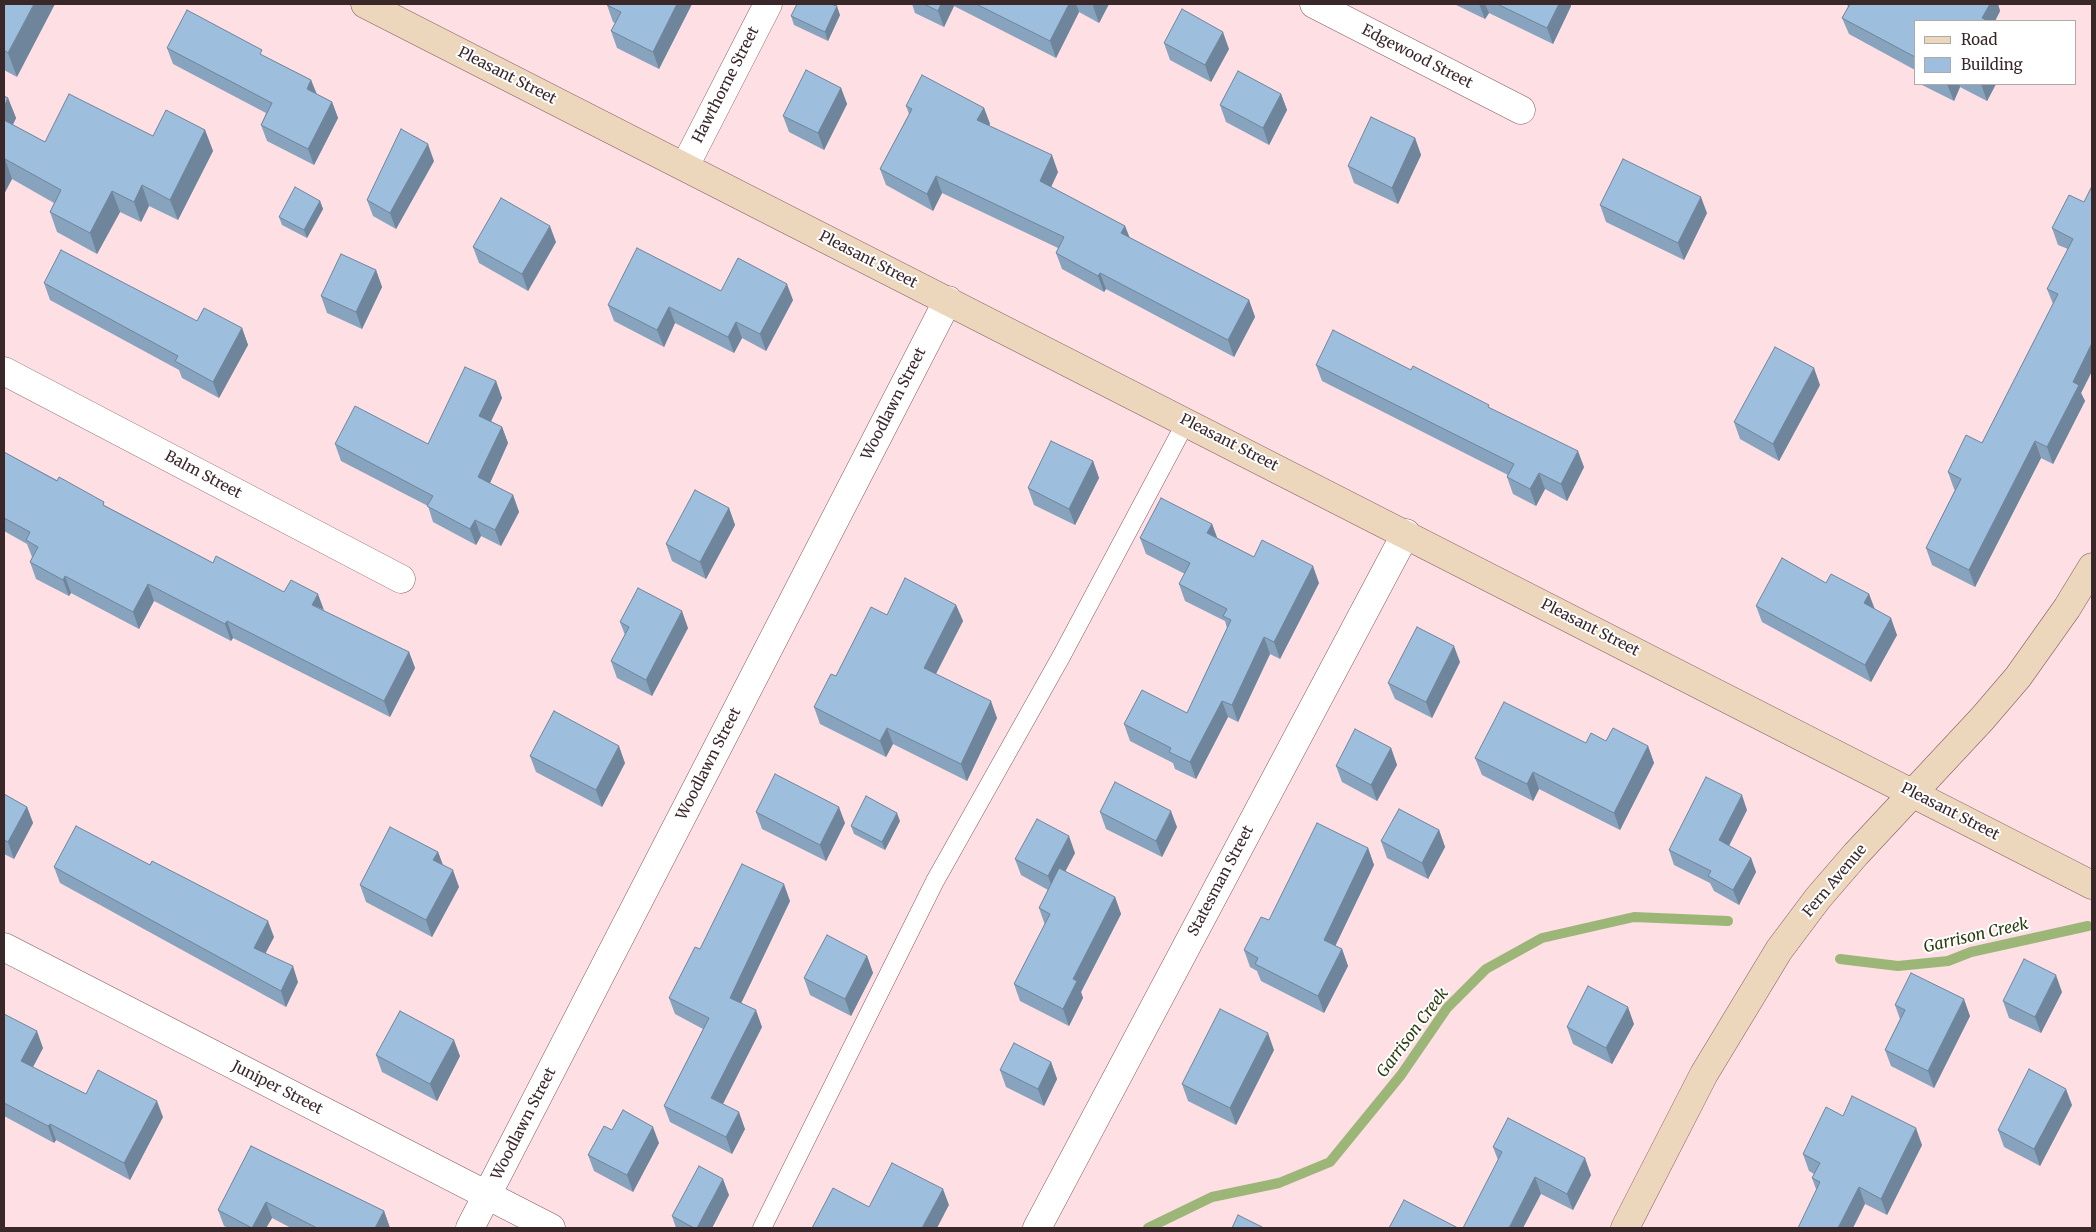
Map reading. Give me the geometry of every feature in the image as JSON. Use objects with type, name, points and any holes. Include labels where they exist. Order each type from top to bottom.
[{"type":"street","name":"Pleasant Street","points":[[365,4],[1406,533],[2092,885]]},
{"type":"street","name":"Hawthorne Street","points":[[685,166],[768,4]]},
{"type":"street","name":"Edgewood Street","points":[[1314,4],[1521,110]]},
{"type":"street","name":"Woodlawn Street","points":[[470,1228],[948,300]]},
{"type":"street","name":"Balm Street","points":[[4,371],[401,579]]},
{"type":"street","name":"Statesman Street","points":[[1037,1228],[1406,533]]},
{"type":"street","name":"Fern Avenue","points":[[1625,1228],[1704,1074],[1778,950],[1818,898],[2018,677],[2067,608],[2092,567]]},
{"type":"street","name":"Juniper Street","points":[[4,947],[551,1228]]},
{"type":"lane","points":[[762,1228],[935,881],[1062,654],[1186,422]]},
{"type":"building","points":[[4,4],[34,4],[8,53],[4,50]]},
{"type":"building","points":[[608,4],[677,4],[653,52],[611,31],[621,12]]},
{"type":"building","points":[[797,4],[831,4],[837,6],[825,32],[791,16]]},
{"type":"building","points":[[924,4],[941,4],[938,11]]},
{"type":"building","points":[[976,4],[1069,4],[1050,41]]},
{"type":"building","points":[[1497,4],[1559,4],[1547,28]]},
{"type":"building","points":[[1850,4],[1990,4],[1982,18],[1986,20],[1914,20],[1914,56],[1842,18]]},
{"type":"building","points":[[1182,9],[1223,32],[1205,65],[1164,43]]},
{"type":"building","points":[[187,10],[262,50],[260,54],[311,80],[307,89],[332,102],[308,149],[261,125],[272,103],[167,48]]},
{"type":"building","points":[[806,70],[841,88],[818,133],[783,116]]},
{"type":"building","points":[[1238,71],[1281,94],[1263,128],[1220,105]]},
{"type":"building","points":[[922,75],[984,108],[977,120],[1052,155],[1040,181],[1125,226],[1121,233],[1249,300],[1228,340],[1100,273],[1098,276],[1056,253],[1064,237],[936,176],[927,194],[880,169],[912,109],[906,106]]},
{"type":"building","points":[[69,94],[153,136],[166,110],[205,130],[170,200],[142,185],[134,202],[112,191],[90,233],[50,212],[61,190],[4,160],[4,120],[45,142]]},
{"type":"building","points":[[4,96],[8,98],[4,107]]},
{"type":"building","points":[[1371,117],[1415,138],[1392,188],[1348,166]]},
{"type":"building","points":[[401,129],[428,144],[390,213],[367,200]]},
{"type":"building","points":[[1623,159],[1701,197],[1678,243],[1600,205]]},
{"type":"building","points":[[2092,186],[2092,343],[2073,382],[2079,385],[2047,447],[2035,441],[1969,570],[1926,548],[1961,479],[1948,472],[1966,435],[1982,443],[2058,294],[2047,289],[2073,239],[2052,228],[2069,195],[2084,202]]},
{"type":"building","points":[[295,187],[320,201],[304,230],[279,217]]},
{"type":"building","points":[[501,198],[550,226],[522,274],[473,247]]},
{"type":"building","points":[[637,248],[721,291],[738,258],[787,284],[760,334],[736,322],[728,337],[669,307],[657,330],[608,305]]},
{"type":"building","points":[[61,250],[197,321],[204,308],[242,328],[213,382],[175,361],[178,356],[44,283]]},
{"type":"building","points":[[341,254],[376,270],[356,312],[321,296]]},
{"type":"building","points":[[1333,330],[1411,370],[1413,366],[1489,405],[1488,407],[1578,451],[1561,484],[1539,473],[1530,489],[1507,477],[1514,464],[1316,365]]},
{"type":"building","points":[[1775,347],[1814,368],[1773,444],[1734,422]]},
{"type":"building","points":[[465,367],[496,381],[479,416],[502,427],[478,477],[513,495],[495,530],[475,520],[470,529],[427,506],[433,496],[335,444],[355,406],[428,444]]},
{"type":"building","points":[[1051,441],[1093,461],[1069,509],[1028,488]]},
{"type":"building","points":[[4,452],[57,481],[59,477],[104,502],[103,505],[213,563],[216,556],[284,592],[291,580],[318,594],[312,605],[409,652],[384,701],[227,621],[225,624],[148,584],[133,612],[65,576],[63,580],[30,562],[38,547],[26,540],[30,532],[4,518]]},
{"type":"building","points":[[695,490],[729,508],[700,562],[666,544]]},
{"type":"building","points":[[1161,498],[1212,524],[1207,533],[1254,557],[1262,540],[1313,566],[1274,642],[1264,637],[1232,705],[1222,701],[1190,762],[1169,752],[1171,748],[1124,724],[1142,690],[1187,713],[1231,620],[1223,616],[1227,609],[1179,584],[1190,563],[1140,538]]},
{"type":"building","points":[[1782,558],[1826,583],[1831,574],[1869,594],[1864,603],[1891,618],[1865,665],[1756,606]]},
{"type":"building","points":[[905,578],[956,605],[924,668],[991,701],[961,764],[887,728],[880,741],[814,707],[831,674],[836,676],[871,607],[887,615]]},
{"type":"building","points":[[638,588],[682,611],[646,680],[611,661],[629,627],[620,622]]},
{"type":"building","points":[[1417,627],[1454,646],[1426,702],[1388,683]]},
{"type":"building","points":[[1504,702],[1586,743],[1591,733],[1606,741],[1613,728],[1648,746],[1614,813],[1533,772],[1527,784],[1475,758]]},
{"type":"building","points":[[554,711],[619,746],[596,790],[530,756]]},
{"type":"building","points":[[1355,729],[1391,748],[1371,785],[1336,766]]},
{"type":"building","points":[[775,774],[839,807],[820,845],[756,812]]},
{"type":"building","points":[[1706,777],[1742,795],[1719,840],[1751,858],[1733,890],[1708,876],[1711,871],[1669,850]]},
{"type":"building","points":[[1115,782],[1171,811],[1156,841],[1100,812]]},
{"type":"building","points":[[4,794],[27,807],[8,842],[4,840]]},
{"type":"building","points":[[866,796],[897,813],[882,842],[851,826]]},
{"type":"building","points":[[1399,809],[1439,830],[1422,863],[1381,841]]},
{"type":"building","points":[[1037,819],[1069,836],[1048,876],[1015,859]]},
{"type":"building","points":[[1317,823],[1368,848],[1324,940],[1342,949],[1318,996],[1255,964],[1258,958],[1244,950],[1261,917],[1269,920]]},
{"type":"building","points":[[76,826],[150,865],[152,861],[268,921],[254,948],[293,966],[281,991],[54,867]]},
{"type":"building","points":[[390,827],[438,852],[433,860],[453,870],[426,920],[360,885]]},
{"type":"building","points":[[742,864],[784,884],[730,998],[756,1010],[711,1098],[739,1112],[726,1137],[664,1106],[709,1018],[669,998],[695,947],[700,949]]},
{"type":"building","points":[[1059,868],[1115,897],[1073,979],[1077,981],[1063,1009],[1014,984],[1050,914],[1039,908]]},
{"type":"building","points":[[827,935],[867,956],[845,999],[804,978]]},
{"type":"building","points":[[2024,959],[2056,975],[2035,1017],[2003,1001]]},
{"type":"building","points":[[1911,973],[1964,999],[1928,1071],[1885,1050],[1905,1010],[1895,1005]]},
{"type":"building","points":[[1588,986],[1628,1007],[1606,1048],[1567,1027]]},
{"type":"building","points":[[1220,1009],[1268,1033],[1230,1108],[1182,1084]]},
{"type":"building","points":[[400,1011],[454,1040],[430,1084],[376,1055]]},
{"type":"building","points":[[4,1014],[37,1031],[21,1061],[86,1094],[98,1070],[157,1101],[124,1163],[50,1124],[48,1126],[4,1103]]},
{"type":"building","points":[[1014,1043],[1051,1062],[1038,1089],[1000,1070]]},
{"type":"building","points":[[2029,1069],[2066,1089],[2034,1149],[1998,1130]]},
{"type":"building","points":[[1852,1096],[1916,1128],[1881,1199],[1859,1187],[1838,1228],[1798,1228],[1820,1182],[1812,1178],[1820,1163],[1803,1154],[1826,1107],[1843,1116]]},
{"type":"building","points":[[623,1110],[653,1127],[627,1175],[588,1155],[604,1126],[612,1130]]},
{"type":"building","points":[[1508,1118],[1585,1158],[1567,1194],[1535,1177],[1509,1228],[1463,1228],[1502,1152],[1493,1147]]},
{"type":"building","points":[[251,1146],[384,1211],[375,1228],[317,1228],[266,1202],[252,1228],[218,1210]]},
{"type":"building","points":[[892,1163],[943,1189],[922,1228],[812,1228],[833,1188],[869,1207]]},
{"type":"building","points":[[699,1166],[723,1179],[697,1228],[694,1228],[672,1216]]},
{"type":"building","points":[[1404,1200],[1458,1228],[1389,1228]]},
{"type":"building","points":[[1238,1215],[1264,1228],[1232,1228]]},
{"type":"waterway","name":"Garrison Creek","points":[[1148,1228],[1212,1197],[1279,1183],[1330,1162],[1401,1075],[1447,1008],[1486,969],[1542,938],[1634,917],[1728,921]]},
{"type":"waterway","name":"Garrison Creek","points":[[1840,959],[1898,966],[1948,961],[1971,952],[2088,926]]}]
